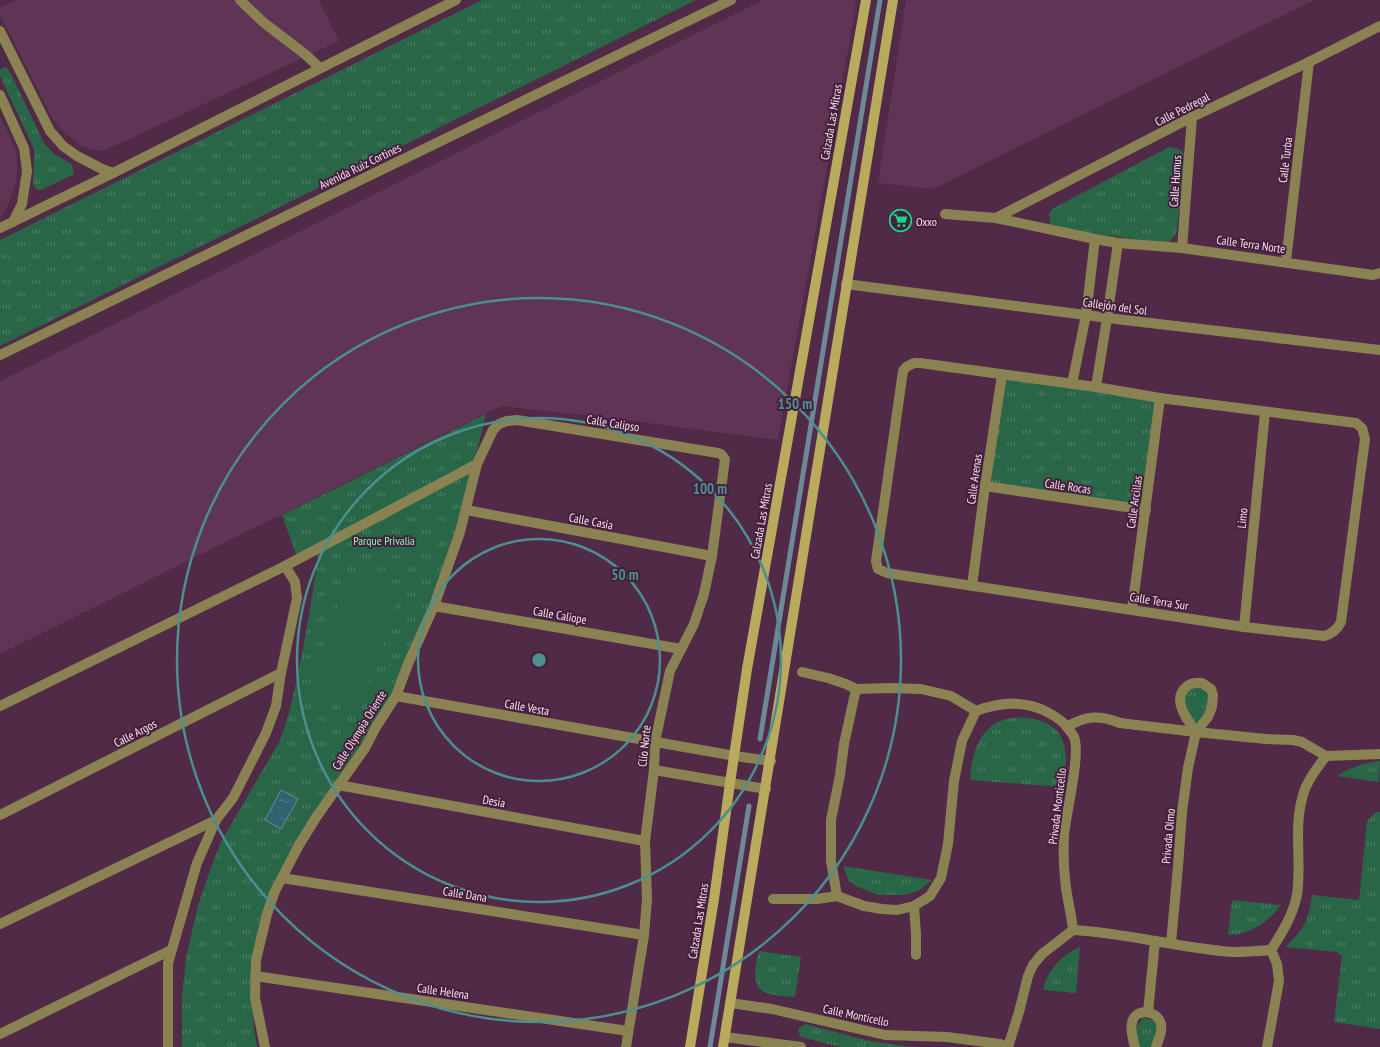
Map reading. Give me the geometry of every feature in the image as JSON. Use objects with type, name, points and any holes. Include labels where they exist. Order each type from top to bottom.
[{"type":"main road","name":"Calzada Las Mitras","points":[[690,1047],[714,899],[747,669],[866,0]]},
{"type":"main road","points":[[724,1042],[893,0]]},
{"type":"street","points":[[240,0],[263,22],[306,54],[320,68]]},
{"type":"street","points":[[0,228],[456,0]]},
{"type":"street","name":"Avenida Ruiz Cortines","points":[[0,355],[731,0]]},
{"type":"street","name":"Calle Pedregal","points":[[996,218],[1192,117],[1380,26]]},
{"type":"street","points":[[0,31],[50,131],[63,146],[77,156],[113,173]]},
{"type":"street","points":[[0,56],[10,50]]},
{"type":"street","name":"Calle Turba","points":[[1286,262],[1309,62]]},
{"type":"street","points":[[0,95],[24,148],[27,171],[22,204],[13,222]]},
{"type":"street","name":"Calle Humus","points":[[1182,248],[1192,117]]},
{"type":"street","name":"Calle Terra Norte","points":[[945,214],[996,218],[1118,243],[1182,248],[1373,275],[1380,273]]},
{"type":"street","points":[[1072,384],[1086,315],[1095,239]]},
{"type":"street","points":[[1096,387],[1118,243]]},
{"type":"street","name":"Callejón del Sol","points":[[846,284],[1107,318],[1380,350]]},
{"type":"street","name":"Calle Terra Sur","points":[[914,363],[920,363],[1072,384],[1160,398],[1356,423],[1362,428],[1365,440],[1339,627],[1331,634],[1324,636],[1244,627],[972,586],[878,569],[877,552],[903,371],[906,367],[914,363]]},
{"type":"street","name":"Calle Arenas","points":[[972,586],[1002,375]]},
{"type":"street","name":"Calle Arcillas","points":[[1132,609],[1160,398]]},
{"type":"street","name":"Limo","points":[[1244,627],[1265,412]]},
{"type":"street","name":"Calle Calipso","points":[[499,424],[517,420],[718,453],[724,456]]},
{"type":"street","name":"Calle Olympia Oriente","points":[[265,1047],[255,998],[256,960],[275,891],[304,838],[338,785],[365,748],[396,696],[434,606],[460,532],[478,464],[492,430],[499,424]]},
{"type":"street","name":"Clío Norte","points":[[626,1047],[644,935],[647,899],[646,841],[654,770],[655,742],[670,671],[694,624],[704,594],[712,556],[725,462],[724,456]]},
{"type":"street","points":[[0,706],[285,566],[478,464]]},
{"type":"street","name":"Calle Rocas","points":[[986,486],[1146,510]]},
{"type":"street","name":"Calle Casia","points":[[466,510],[712,556]]},
{"type":"street","points":[[168,1047],[168,963],[197,864],[216,820],[233,798],[266,733],[276,706],[297,598],[295,582],[285,566]]},
{"type":"street","name":"Calle Caliope","points":[[434,606],[681,648]]},
{"type":"street","points":[[802,672],[828,678],[856,689],[920,689],[951,696],[976,711]]},
{"type":"street","name":"Calle Argos","points":[[0,816],[281,673]]},
{"type":"street","name":"Privada Olmo","points":[[1171,943],[1182,812],[1188,768],[1196,732],[1208,717],[1213,701],[1211,689],[1202,682],[1187,686],[1182,691],[1181,696],[1182,707],[1196,732]]},
{"type":"street","points":[[837,896],[831,861],[831,820],[856,689]]},
{"type":"street","name":"Calle Vesta","points":[[396,696],[770,761]]},
{"type":"street","points":[[773,899],[837,896],[864,906],[882,910],[897,910],[914,906],[930,896],[941,878],[948,844],[954,781],[962,741],[976,711],[990,706],[1026,704],[1062,720],[1067,727],[1084,718],[1097,717],[1120,723],[1196,732],[1293,740],[1302,742],[1326,756],[1380,754]]},
{"type":"street","name":"Privada Monticello","points":[[1067,727],[1074,737],[1075,745],[1075,758],[1064,834],[1065,879],[1072,930]]},
{"type":"street","points":[[1271,950],[1285,928],[1296,896],[1299,810],[1310,779],[1326,756]]},
{"type":"street","points":[[654,770],[766,789]]},
{"type":"street","name":"Desia","points":[[338,785],[646,841]]},
{"type":"street","points":[[0,924],[216,820]]},
{"type":"street","name":"Calle Dana","points":[[282,878],[644,935]]},
{"type":"street","points":[[914,906],[916,955]]},
{"type":"street","points":[[1008,1047],[1028,976],[1033,965],[1042,954],[1072,930],[1102,932],[1190,947],[1235,952],[1271,950]]},
{"type":"street","points":[[1148,1012],[1155,940]]},
{"type":"street","points":[[0,1034],[171,950]]},
{"type":"street","points":[[1267,1047],[1279,981],[1277,964],[1271,950]]},
{"type":"street","name":"Calle Helena","points":[[255,976],[628,1031]]},
{"type":"street","name":"Calle Monticello","points":[[730,1004],[772,1009],[885,1035],[947,1037],[1000,1044],[1008,1047]]},
{"type":"street","points":[[1135,1047],[1132,1035],[1132,1022],[1134,1017],[1140,1013],[1148,1012],[1155,1014],[1161,1022],[1161,1032],[1156,1047]]},
{"type":"street","points":[[724,1042],[801,1047]]},
{"type":"shaded area","points":[[16,0],[319,0],[339,41],[106,150],[92,150],[80,145],[68,136],[53,120],[0,15],[0,8]]},
{"type":"shaded area","points":[[763,0],[855,0],[856,6],[778,440],[501,406],[0,654],[0,381]]},
{"type":"shaded area","points":[[906,0],[1314,0],[933,189],[878,183]]},
{"type":"shaded area","points":[[0,116],[17,155],[17,170],[16,182],[9,203],[0,218]]},
{"type":"green space","points":[[482,0],[696,0],[0,346],[0,240]]},
{"type":"green space","points":[[4,67],[11,74],[44,143],[54,154],[72,164],[74,174],[41,190],[37,189],[33,184],[34,149],[0,76],[0,70]]},
{"type":"green space","points":[[1169,147],[1180,150],[1186,160],[1176,234],[1169,242],[1164,243],[1059,229],[1050,225],[1049,213],[1052,209]]},
{"type":"green space","points":[[1002,375],[1160,398],[1146,510],[986,486]]},
{"type":"green space","name":"Parque Privalia","points":[[486,414],[459,526],[438,589],[394,690],[275,886],[252,984],[254,1029],[257,1047],[182,1047],[182,998],[186,958],[198,905],[221,842],[279,742],[291,705],[304,641],[318,558],[314,549],[297,557],[282,515]]},
{"type":"green space","points":[[357,571],[395,584],[401,592],[362,702],[351,707],[314,694],[311,692],[310,684],[348,580],[351,574]]},
{"type":"green space","points":[[1203,685],[1209,704],[1201,722],[1194,724],[1184,702],[1186,689]]},
{"type":"green space","points":[[1023,717],[1049,724],[1060,736],[1066,757],[1062,787],[970,780],[972,761],[983,735],[997,722]]},
{"type":"green space","points":[[1380,761],[1379,782],[1337,776],[1357,766]]},
{"type":"green space","points":[[1376,812],[1380,812],[1380,1029],[1334,1022],[1342,956],[1337,952],[1285,947],[1304,924],[1309,912],[1312,895],[1359,900],[1367,821]]},
{"type":"green space","points":[[843,866],[932,880],[920,890],[905,895],[878,895],[849,881]]},
{"type":"green space","points":[[1232,900],[1281,905],[1265,922],[1251,930],[1228,935]]},
{"type":"green space","points":[[1080,947],[1076,993],[1043,990],[1048,976],[1056,964],[1067,954]]},
{"type":"green space","points":[[759,951],[801,957],[795,997],[771,994],[764,992],[760,988],[755,979]]},
{"type":"green space","points":[[1143,1018],[1153,1020],[1157,1026],[1154,1047],[1140,1047],[1136,1032]]},
{"type":"green space","points":[[805,1024],[870,1041],[911,1047],[840,1047],[801,1037],[798,1031]]},
{"type":"water","points":[[281,790],[298,799],[281,829],[265,820]]},
{"type":"waterway","points":[[760,739],[880,0]]},
{"type":"waterway","points":[[710,1047],[749,806]]},
{"type":"place","name":"Oxxo","points":[[900,221]]}]
